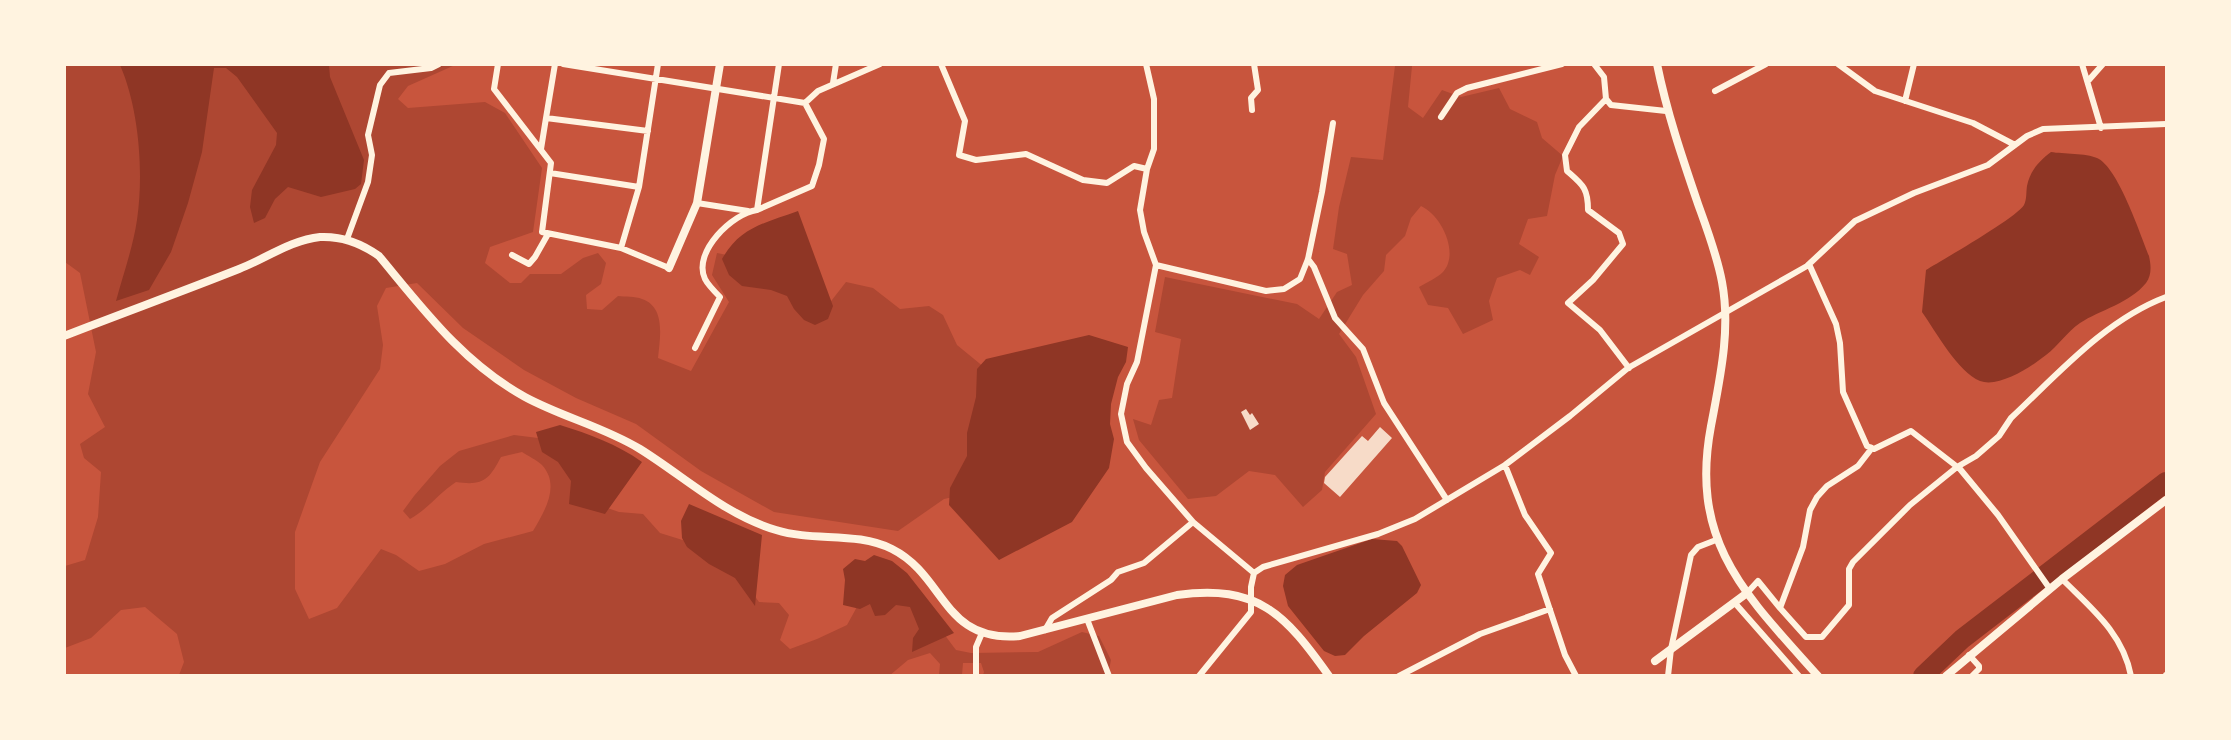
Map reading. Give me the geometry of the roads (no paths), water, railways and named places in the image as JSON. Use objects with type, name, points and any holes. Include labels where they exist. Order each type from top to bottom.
[{"type":"main road","points":[[1657,64],[1666,111],[1715,253],[1726,314],[1724,347],[1707,455],[1706,482],[1709,510],[1716,540],[1747,593],[1818,675]]},
{"type":"street","points":[[347,239],[368,182],[372,155],[368,135],[380,85],[389,73],[431,68],[439,64]]},
{"type":"street","points":[[498,64],[494,89],[551,163],[542,232],[621,248],[669,268],[697,203],[720,64]]},
{"type":"street","points":[[542,149],[555,64]]},
{"type":"street","points":[[563,64],[804,103],[818,91],[833,83],[880,64]]},
{"type":"street","points":[[621,248],[639,187],[658,64]]},
{"type":"street","points":[[757,210],[779,64]]},
{"type":"street","points":[[833,83],[836,64]]},
{"type":"street","points":[[941,64],[965,121],[959,155],[976,160],[1026,154],[1083,180],[1107,183],[1134,166],[1146,169]]},
{"type":"street","points":[[1146,64],[1154,99],[1154,149],[1146,169],[1140,210],[1144,232],[1156,265],[1137,362],[1127,384],[1120,414],[1127,442],[1146,468],[1193,522],[1254,573]]},
{"type":"street","points":[[1252,110],[1251,98],[1258,90],[1254,64]]},
{"type":"street","points":[[1441,117],[1457,93],[1467,88],[1562,64]]},
{"type":"street","points":[[1594,64],[1604,77],[1606,99],[1611,105],[1666,111]]},
{"type":"street","points":[[1715,92],[1766,64]]},
{"type":"street","points":[[1838,64],[1875,92],[1973,123],[2014,145]]},
{"type":"street","points":[[1905,100],[1914,64]]},
{"type":"street","points":[[2082,64],[2101,128]]},
{"type":"street","points":[[2088,81],[2103,64]]},
{"type":"street","points":[[1606,99],[1579,128],[1565,155],[1567,171],[1585,188],[1588,196],[1588,210],[1619,233],[1623,244],[1593,280],[1568,303],[1600,330],[1629,368]]},
{"type":"street","points":[[697,203],[748,211],[757,210],[812,186],[824,139],[804,103]]},
{"type":"street","points":[[546,118],[648,131]]},
{"type":"street","points":[[1156,265],[1266,291],[1284,289],[1300,279],[1308,259],[1333,123]]},
{"type":"street","points":[[1254,573],[1263,567],[1378,534],[1415,519],[1505,465],[1629,368],[1809,264],[1855,221],[1914,193],[1988,165],[2027,136],[2043,129],[2166,124]]},
{"type":"street","points":[[550,173],[639,187]]},
{"type":"street","points":[[695,348],[720,297],[704,278],[703,260],[714,238],[728,224],[748,211]]},
{"type":"street","points":[[512,255],[529,264],[548,234]]},
{"type":"street","points":[[64,336],[241,268],[292,245],[319,237],[347,239],[363,245],[379,256],[457,348],[505,385],[541,405],[594,425],[633,445],[743,517],[787,533],[818,538],[867,541],[894,550],[912,564],[963,624],[982,633],[1000,638],[1020,636],[1177,595],[1199,592],[1236,595],[1268,609],[1294,629],[1329,675]]},
{"type":"street","points":[[1308,259],[1314,267],[1335,318],[1363,349],[1384,403],[1447,500]]},
{"type":"street","points":[[1809,264],[1836,324],[1840,343],[1843,392],[1867,446],[1872,448]]},
{"type":"street","points":[[1655,661],[1747,593],[1758,581],[1806,637],[1822,637],[1849,605],[1849,569],[1853,562],[1910,505],[1999,436],[2011,418],[2118,322],[2152,302],[2166,297]]},
{"type":"street","points":[[1780,608],[1803,547],[1810,510],[1817,497],[1827,486],[1858,466],[1872,448],[1911,431],[1957,467],[1998,515],[2048,585]]},
{"type":"street","points":[[1505,465],[1525,515],[1551,553],[1538,574],[1565,656],[1576,675]]},
{"type":"street","points":[[1946,675],[2048,585],[2061,579],[2166,500]]},
{"type":"street","points":[[1045,630],[1052,618],[1111,580],[1118,572],[1144,563],[1193,522]]},
{"type":"street","points":[[1668,675],[1671,649],[1691,555],[1698,547],[1716,540]]},
{"type":"street","points":[[1199,675],[1251,612],[1254,573]]},
{"type":"street","points":[[2061,579],[2106,623],[2119,642],[2131,675]]},
{"type":"street","points":[[1734,602],[1799,675]]},
{"type":"street","points":[[1399,675],[1480,634],[1550,609]]},
{"type":"street","points":[[1087,619],[1109,675]]},
{"type":"street","points":[[976,675],[976,647],[982,633]]},
{"type":"street","points":[[1969,655],[1979,666],[1979,669],[1972,675]]},
{"type":"waterway","points":[[1923,676],[1962,639],[2166,482]]}]
